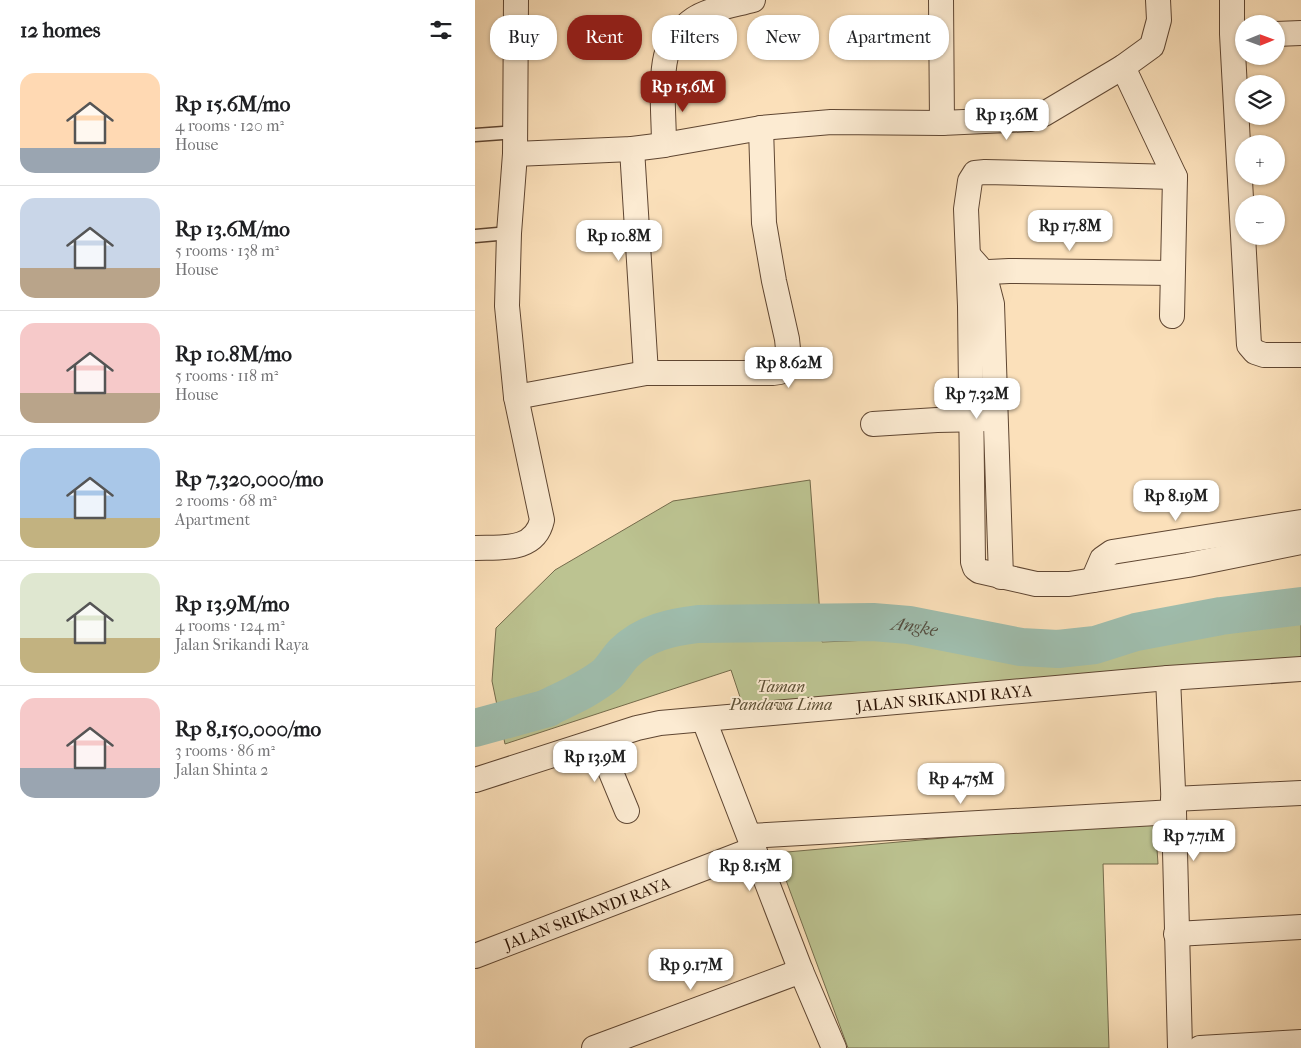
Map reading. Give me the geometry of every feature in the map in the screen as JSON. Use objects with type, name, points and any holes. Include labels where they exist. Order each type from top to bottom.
[{"type":"street","points":[[475,548],[512,547],[525,544],[540,529],[542,520],[516,397],[507,306],[509,234],[515,143],[516,0]]},
{"type":"street","points":[[664,145],[663,80],[666,55],[677,34],[694,19],[720,8],[753,0]]},
{"type":"street","points":[[941,0],[942,123]]},
{"type":"street","points":[[515,143],[632,149],[761,128],[831,122],[942,123],[1030,119],[1044,114],[1123,67],[1153,46],[1159,20],[1158,0]]},
{"type":"street","points":[[1232,0],[1235,17]]},
{"type":"street","points":[[1285,34],[1301,33]]},
{"type":"street","points":[[1239,65],[1249,345],[1255,352],[1265,355],[1301,355]]},
{"type":"street","points":[[1123,67],[1175,177],[1172,316]]},
{"type":"street","points":[[516,397],[646,373],[773,373],[780,372],[786,368],[789,359],[787,339],[764,223],[761,128]]},
{"type":"street","points":[[632,149],[646,373]]},
{"type":"street","points":[[1001,577],[992,304],[974,267],[967,246],[966,209],[970,181],[975,173],[985,172],[1175,177]]},
{"type":"street","points":[[974,267],[1009,271],[1172,273]]},
{"type":"street","points":[[974,267],[972,418],[973,562],[975,568],[979,571],[1001,577],[1036,584],[1069,584],[1188,565],[1301,542]]},
{"type":"street","points":[[873,424],[972,418],[996,420]]},
{"type":"street","points":[[1093,580],[1102,559],[1112,552],[1301,522]]},
{"type":"street","name":"JALAN SRIKANDI RAYA","points":[[475,780],[637,728],[660,723],[1168,678],[1301,669]]},
{"type":"street","points":[[1168,678],[1174,806],[1179,1048]]},
{"type":"street","points":[[705,720],[801,971],[834,1048]]},
{"type":"street","points":[[598,741],[627,811]]},
{"type":"street","name":"JALAN SRIKANDI RAYA","points":[[475,956],[752,843],[1301,793]]},
{"type":"street","points":[[1176,934],[1301,927]]},
{"type":"street","points":[[594,1048],[801,971]]},
{"type":"street","points":[[1200,1048],[1301,1042]]},
{"type":"lane","points":[[475,135],[515,143]]},
{"type":"lane","points":[[475,236],[509,234]]},
{"type":"green space","name":"Taman Pandawa Lima","points":[[810,480],[822,642],[1301,622],[1301,674],[775,714],[741,700],[731,670],[505,744],[492,681],[496,628],[555,570],[673,501]]},
{"type":"green space","points":[[1155,819],[1158,864],[1103,864],[1109,1048],[848,1048],[776,853]]},
{"type":"waterway","name":"Angke","points":[[547,708],[578,693],[607,674],[624,653],[640,640],[668,629],[688,625],[873,622],[909,625],[1021,647],[1058,649],[1095,645],[1136,632],[1221,616],[1301,606]]},
{"type":"waterway","name":"Angke","points":[[475,728],[548,708]]}]
